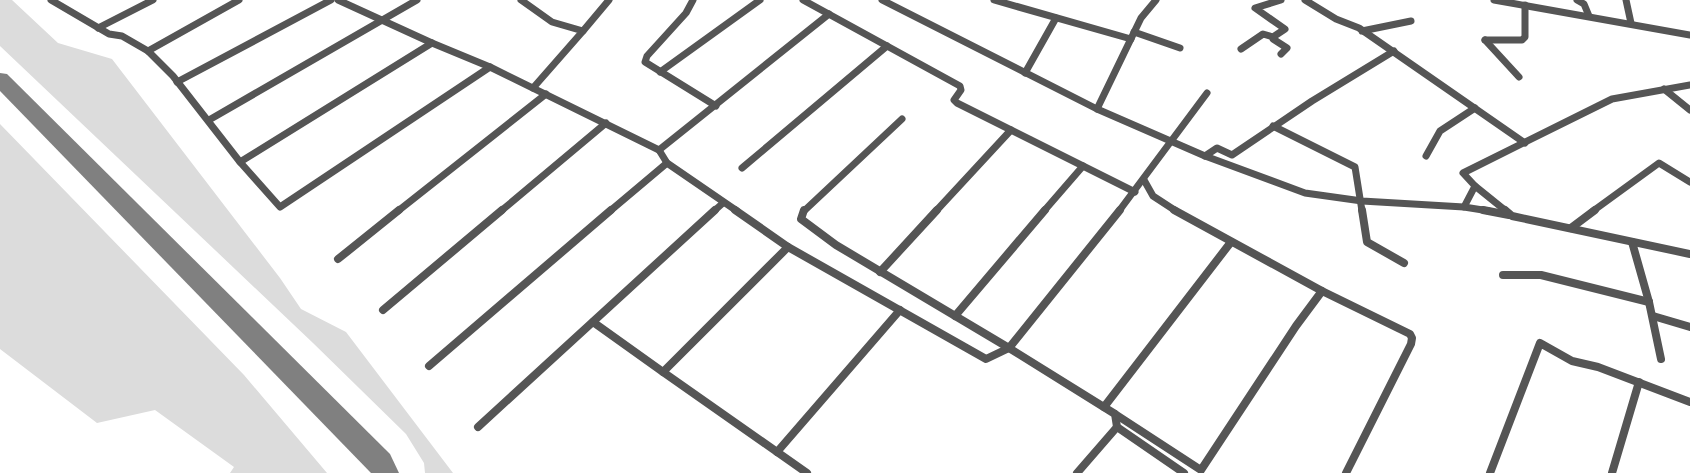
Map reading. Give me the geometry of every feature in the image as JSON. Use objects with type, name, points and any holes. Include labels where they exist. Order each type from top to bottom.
[{"type":"street","points":[[54,2],[64,0]]},
{"type":"street","points":[[98,28],[153,0]]},
{"type":"street","points":[[148,51],[239,0]]},
{"type":"street","points":[[177,82],[332,0]]},
{"type":"street","points":[[338,0],[381,21],[490,67],[659,150],[667,163],[788,247],[986,359],[1009,348],[1135,192],[1207,93]]},
{"type":"street","points":[[209,120],[417,0]]},
{"type":"street","points":[[521,0],[552,22],[583,30]]},
{"type":"street","points":[[533,88],[608,0]]},
{"type":"street","points":[[693,0],[686,13],[647,56],[645,62],[716,106]]},
{"type":"street","points":[[660,72],[760,0]]},
{"type":"street","points":[[803,0],[960,86],[961,90],[954,100],[957,103],[1135,192]]},
{"type":"street","points":[[883,0],[1097,109],[1205,156],[1305,194],[1362,201],[1464,207],[1571,228],[1690,254]]},
{"type":"street","points":[[994,0],[1131,39]]},
{"type":"street","points":[[1097,109],[1141,18],[1156,0]]},
{"type":"street","points":[[1273,37],[1285,29],[1255,8],[1281,0]]},
{"type":"street","points":[[1305,0],[1336,19],[1362,31],[1394,51],[1525,143]]},
{"type":"street","points":[[1494,0],[1631,23],[1690,35]]},
{"type":"street","points":[[1578,0],[1584,4],[1589,16]]},
{"type":"street","points":[[1626,0],[1631,23]]},
{"type":"street","points":[[54,2],[109,34],[122,36],[148,51],[177,82],[209,120],[240,162],[280,207],[490,67]]},
{"type":"street","points":[[1519,77],[1485,40],[1522,40],[1525,37],[1525,5]]},
{"type":"street","points":[[659,150],[716,106],[829,14]]},
{"type":"street","points":[[1025,73],[1056,18]]},
{"type":"street","points":[[1362,31],[1411,21]]},
{"type":"street","points":[[1134,32],[1180,48]]},
{"type":"street","points":[[1241,49],[1263,34],[1273,37],[1273,39],[1287,48],[1281,54]]},
{"type":"street","points":[[240,162],[432,43]]},
{"type":"street","points":[[742,168],[887,46]]},
{"type":"street","points":[[1205,156],[1217,148],[1232,155],[1273,126],[1358,71],[1394,51]]},
{"type":"street","points":[[1512,216],[1475,186],[1464,176],[1464,173],[1612,99],[1690,86]]},
{"type":"street","points":[[1664,90],[1690,110]]},
{"type":"street","points":[[338,259],[546,94]]},
{"type":"street","points":[[1426,156],[1440,131],[1475,108]]},
{"type":"street","points":[[902,119],[809,205],[803,212],[800,219],[836,245],[1009,348],[1115,414],[1203,472],[1296,326],[1322,291]]},
{"type":"street","points":[[383,310],[606,123]]},
{"type":"street","points":[[1273,126],[1355,167],[1362,201],[1367,242],[1404,263]]},
{"type":"street","points":[[880,272],[1011,130]]},
{"type":"street","points":[[430,366],[667,163]]},
{"type":"street","points":[[1571,228],[1659,164],[1690,182]]},
{"type":"street","points":[[955,316],[1083,166]]},
{"type":"street","points":[[1144,180],[1153,196],[1173,210],[1322,291],[1410,334],[1412,338],[1411,344],[1346,473]]},
{"type":"street","points":[[1464,207],[1475,186]]},
{"type":"street","points":[[478,427],[724,203]]},
{"type":"street","points":[[1104,407],[1231,242]]},
{"type":"street","points":[[1632,242],[1653,316],[1661,359]]},
{"type":"street","points":[[663,372],[788,247]]},
{"type":"street","points":[[1503,275],[1541,275],[1649,302]]},
{"type":"street","points":[[777,452],[900,310]]},
{"type":"street","points":[[1653,316],[1690,326]]},
{"type":"street","points":[[593,322],[807,473]]},
{"type":"street","points":[[1490,473],[1540,343],[1572,361],[1598,367],[1690,402]]},
{"type":"street","points":[[1612,473],[1640,382]]},
{"type":"street","points":[[1115,414],[1117,427],[1184,473]]},
{"type":"street","points":[[1077,473],[1117,427]]},
{"type":"shaded area","points":[[0,0],[12,0],[58,43],[112,59],[280,278],[301,309],[346,332],[453,473],[425,473],[424,463],[406,434],[313,343],[0,46]]},
{"type":"shaded area","points":[[0,124],[244,375],[327,473],[230,473],[234,467],[155,410],[97,423],[0,349]]},
{"type":"taxiway","points":[[0,79],[380,463],[385,473]]}]
